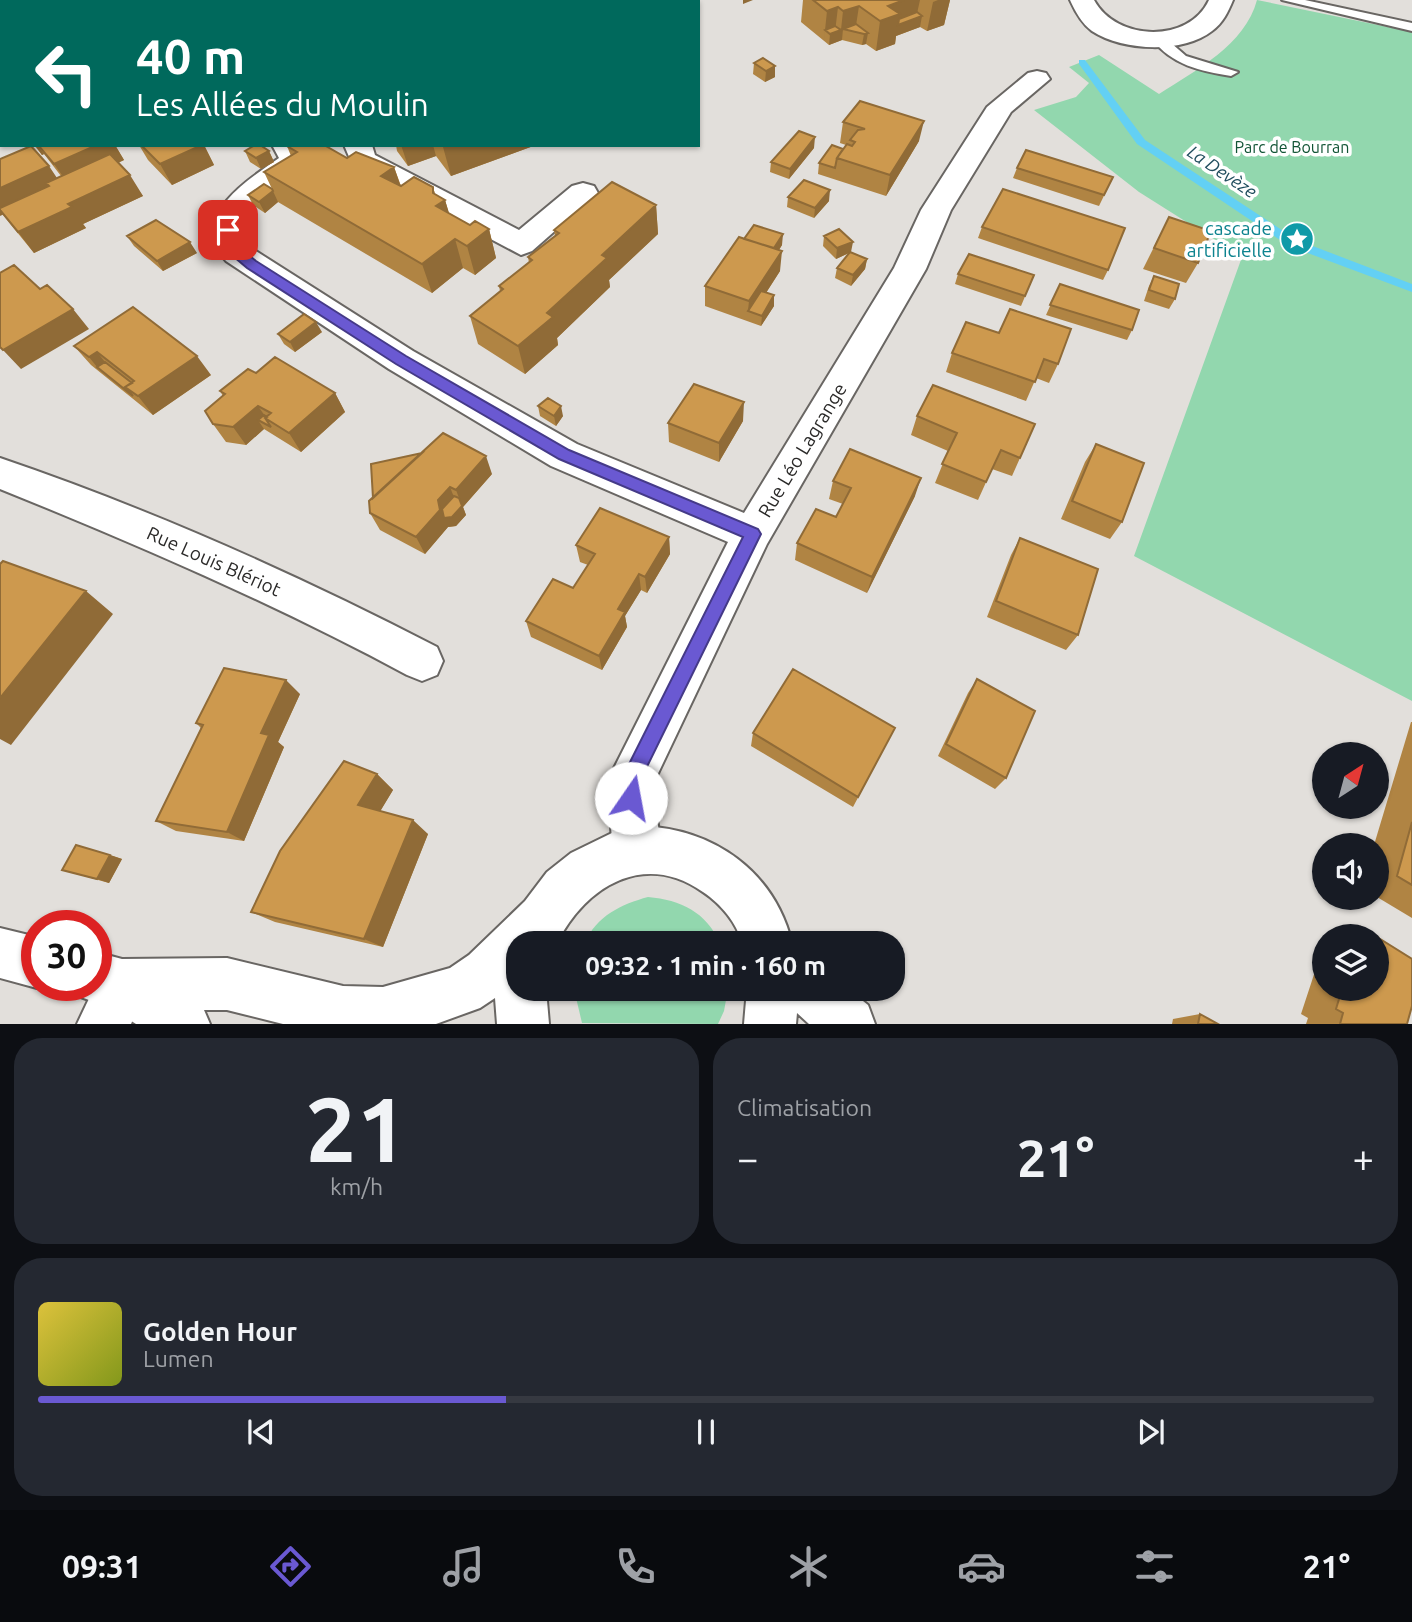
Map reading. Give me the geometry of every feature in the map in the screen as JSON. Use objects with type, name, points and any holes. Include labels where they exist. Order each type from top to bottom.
[{"type":"street","points":[[1082,0],[1087,12],[1101,25],[1119,33],[1158,38],[1176,37],[1204,25],[1219,10],[1222,0]]},
{"type":"street","name":"Rue Léo Lagrange","points":[[637,850],[630,782],[752,534],[909,270],[936,210],[1001,107],[1037,79]]},
{"type":"street","points":[[583,193],[521,244],[363,160],[326,150],[251,192],[232,212],[228,230],[232,248],[251,264],[401,360],[564,455],[752,534]]},
{"type":"street","name":"Rue Louis Blériot","points":[[0,473],[178,543],[327,611],[422,662]]},
{"type":"street","points":[[535,931],[565,885],[599,860],[637,850],[677,851],[713,867],[743,894],[764,931]]},
{"type":"street","points":[[0,953],[21,959]]},
{"type":"street","points":[[112,996],[227,984],[343,1012],[383,1013],[462,990],[506,956]]},
{"type":"street","points":[[112,998],[184,1024]]},
{"type":"street","points":[[521,1001],[523,1024]]},
{"type":"street","points":[[770,1024],[773,1001]]},
{"type":"street","points":[[823,1001],[849,1024]]},
{"type":"lane","points":[[1288,0],[1412,27]]},
{"type":"lane","points":[[1158,38],[1169,53],[1200,67],[1231,72]]},
{"type":"green space","name":"Parc de Bourran","points":[[1257,0],[1412,32],[1412,701],[1134,556],[1242,257],[1139,192],[1034,110],[1076,97],[1089,83],[1069,67],[1099,55],[1159,94],[1203,66],[1230,43],[1251,16]]},
{"type":"green space","points":[[648,897],[671,901],[700,916],[713,931],[592,931],[603,918],[629,903]]},
{"type":"green space","points":[[577,1001],[726,1001],[718,1024],[582,1023]]},
{"type":"building","points":[[813,0],[904,0],[888,6],[900,14],[880,21],[859,6],[843,11],[838,7],[827,11]]},
{"type":"building","points":[[917,12],[922,16],[898,25],[899,19]]},
{"type":"building","points":[[856,24],[868,33],[843,29]]},
{"type":"building","points":[[835,26],[841,30],[830,34],[825,30]]},
{"type":"building","points":[[763,58],[775,66],[766,71],[754,63]]},
{"type":"building","points":[[860,101],[924,121],[890,175],[837,158],[847,144],[852,146],[855,142],[850,140],[858,130],[865,129],[843,122]]},
{"type":"building","points":[[799,131],[815,137],[790,169],[771,162]]},
{"type":"building","points":[[832,145],[843,149],[835,168],[819,163]]},
{"type":"building","points":[[32,147],[49,166],[0,188],[0,159]]},
{"type":"building","points":[[40,147],[92,147],[54,164]]},
{"type":"building","points":[[143,147],[198,147],[160,164]]},
{"type":"building","points":[[252,147],[263,147],[269,151],[256,158],[245,151]]},
{"type":"building","points":[[289,147],[328,147],[347,158],[356,152],[394,167],[381,176],[401,186],[414,177],[433,187],[433,193],[445,200],[436,206],[470,225],[475,221],[489,229],[467,246],[455,239],[422,264],[264,172],[297,152]]},
{"type":"building","points":[[1026,150],[1113,177],[1104,195],[1017,168]]},
{"type":"building","points":[[110,154],[130,175],[68,204],[72,207],[18,232],[0,210],[49,186],[46,183]]},
{"type":"building","points":[[804,180],[830,190],[815,208],[788,197]]},
{"type":"building","points":[[612,182],[656,205],[602,255],[607,258],[547,313],[553,317],[518,346],[470,316],[503,289],[499,286],[532,260],[528,257],[559,233],[554,230]]},
{"type":"building","points":[[264,184],[273,191],[259,202],[248,195]]},
{"type":"building","points":[[1003,189],[1125,228],[1108,270],[982,227]]},
{"type":"building","points":[[1169,217],[1211,231],[1198,263],[1154,248]]},
{"type":"building","points":[[156,220],[190,242],[157,261],[127,236]]},
{"type":"building","points":[[754,225],[783,234],[774,248],[744,239]]},
{"type":"building","points":[[839,229],[853,242],[837,248],[824,236]]},
{"type":"building","points":[[739,237],[782,251],[749,301],[705,286]]},
{"type":"building","points":[[850,252],[867,259],[853,275],[837,268]]},
{"type":"building","points":[[969,254],[1034,275],[1025,296],[958,274]]},
{"type":"building","points":[[14,265],[40,289],[47,285],[73,309],[3,350],[0,347],[0,273]]},
{"type":"building","points":[[1154,276],[1179,284],[1175,299],[1149,290]]},
{"type":"building","points":[[1060,284],[1139,310],[1132,330],[1050,305]]},
{"type":"building","points":[[761,291],[774,295],[762,316],[748,311]]},
{"type":"building","points":[[133,307],[197,356],[138,396],[125,387],[134,381],[97,352],[89,357],[74,346]]},
{"type":"building","points":[[1010,309],[1071,329],[1058,364],[1044,359],[1035,382],[952,353],[966,322],[999,333]]},
{"type":"building","points":[[304,314],[316,322],[290,342],[278,334]]},
{"type":"building","points":[[275,357],[335,393],[289,433],[265,418],[271,413],[258,406],[233,427],[213,424],[205,411],[225,394],[220,391],[248,369],[256,373]]},
{"type":"building","points":[[105,362],[132,383],[125,387],[133,396],[97,367]]},
{"type":"building","points":[[694,384],[744,402],[719,443],[668,423]]},
{"type":"building","points":[[933,385],[1035,424],[1020,458],[1001,450],[986,482],[942,464],[957,433],[917,416]]},
{"type":"building","points":[[548,398],[561,406],[554,416],[538,406]]},
{"type":"building","points":[[264,415],[267,417],[265,418],[271,427],[258,420]]},
{"type":"building","points":[[443,433],[486,456],[456,490],[450,487],[438,500],[440,510],[416,537],[370,513],[369,501]]},
{"type":"building","points":[[1096,444],[1144,463],[1122,522],[1072,501]]},
{"type":"building","points":[[850,449],[921,478],[872,577],[797,543],[816,509],[836,517],[851,488],[833,481]]},
{"type":"building","points":[[422,453],[373,498],[371,464]]},
{"type":"building","points":[[454,496],[459,498],[462,506],[452,517],[444,518],[442,509]]},
{"type":"building","points":[[600,508],[669,537],[645,577],[639,574],[618,609],[625,612],[599,656],[526,621],[553,579],[573,588],[595,554],[576,545]]},
{"type":"building","points":[[1020,538],[1098,569],[1078,635],[996,601]]},
{"type":"building","points":[[3,561],[86,591],[0,698],[0,564]]},
{"type":"building","points":[[224,668],[286,680],[261,733],[269,735],[227,832],[156,821],[203,725],[196,723]]},
{"type":"building","points":[[793,669],[895,728],[858,797],[753,733]]},
{"type":"building","points":[[977,679],[1035,711],[1006,778],[946,744]]},
{"type":"building","points":[[344,761],[377,774],[358,805],[413,820],[364,939],[251,912],[280,851]]},
{"type":"building","points":[[1412,822],[1412,885],[1397,876]]},
{"type":"building","points":[[76,845],[110,855],[97,879],[62,870]]},
{"type":"building","points":[[1389,945],[1412,959],[1412,1006],[1407,1024],[1340,1024],[1343,1013],[1336,1009],[1338,1001],[1389,1001]]},
{"type":"building","points":[[1200,1014],[1218,1024],[1198,1024]]},
{"type":"waterway","name":"La Devèze","points":[[1082,62],[1141,142],[1293,243],[1412,288]]},
{"type":"place","name":"cascade artificielle","points":[[1297,239]]},
{"type":"route","points":[[228,230],[232,248],[251,264],[401,360],[564,455],[752,534],[630,782],[631,798]]}]
